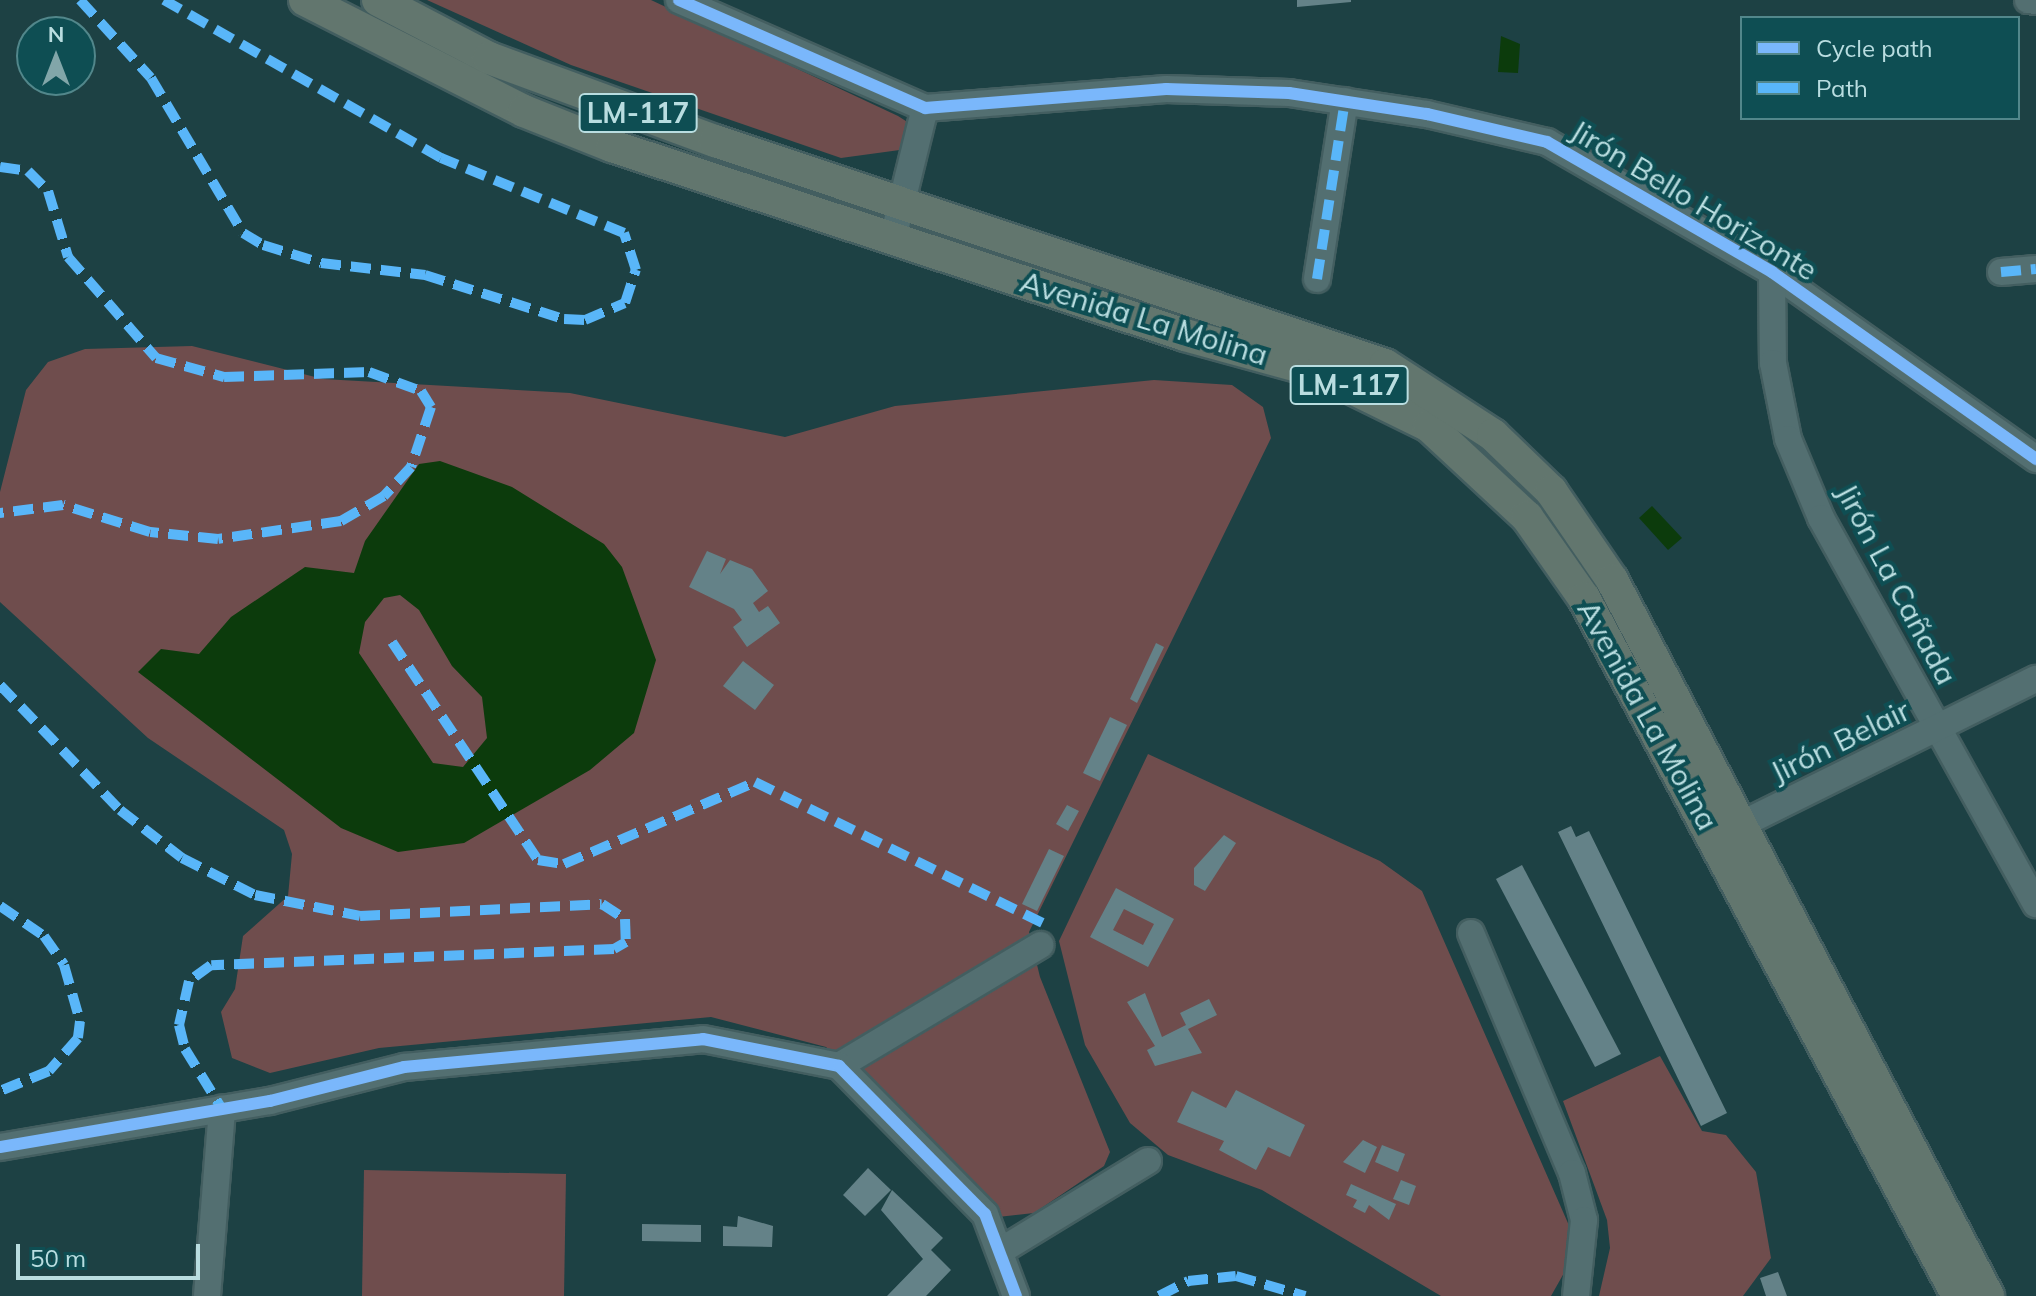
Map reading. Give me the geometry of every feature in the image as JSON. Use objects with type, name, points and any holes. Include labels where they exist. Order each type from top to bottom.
[{"type":"main road","name":"Avenida La Molina","points":[[305,0],[524,111],[1185,335],[1319,372],[1429,426],[1477,465],[1554,551],[1728,831],[1988,1296]]},
{"type":"main road","name":"Avenida La Molina","points":[[378,0],[489,58],[1262,329],[1355,353],[1458,407],[1521,461],[1572,519],[1631,614],[1728,831],[1958,1296]]},
{"type":"street","name":"Jirón Bello Horizonte","points":[[679,0],[925,108],[1166,89],[1345,101],[1547,142],[1772,272],[2036,459]]},
{"type":"street","points":[[2028,0],[2036,1]]},
{"type":"street","points":[[1317,279],[1345,101]]},
{"type":"street","points":[[893,238],[906,206],[925,108]]},
{"type":"street","points":[[2001,272],[2036,269]]},
{"type":"street","name":"Jirón La Cañada","points":[[1772,272],[1773,363],[1788,439],[1821,518],[2036,904]]},
{"type":"street","name":"Jirón Belair","points":[[1728,831],[2036,679]]},
{"type":"street","points":[[1471,933],[1572,1173],[1584,1220],[1576,1296]]},
{"type":"street","points":[[839,1066],[1040,945]]},
{"type":"street","points":[[0,1147],[222,1109],[404,1067],[703,1039],[839,1066],[985,1214],[1002,1250],[1016,1296]]},
{"type":"street","points":[[207,1296],[222,1109]]},
{"type":"street","points":[[1002,1250],[1148,1161]]},
{"type":"shaded area","points":[[427,0],[651,0],[898,116],[912,125],[907,149],[841,158],[571,65]]},
{"type":"shaded area","points":[[1501,36],[1520,44],[1518,73],[1498,72]]},
{"type":"shaded area","points":[[192,346],[323,379],[570,393],[785,437],[895,406],[1154,380],[1232,385],[1263,407],[1271,438],[1029,932],[1040,977],[1110,1152],[1104,1166],[1034,1213],[998,1217],[902,1112],[826,1047],[711,1017],[379,1048],[270,1073],[232,1058],[221,1012],[235,989],[243,936],[288,896],[292,854],[284,830],[148,738],[0,602],[0,492],[26,390],[48,362],[85,349]]},
{"type":"shaded area","points":[[440,461],[512,487],[604,544],[622,567],[656,660],[634,733],[590,770],[464,843],[398,852],[341,828],[138,672],[161,649],[199,654],[231,617],[305,567],[354,573],[365,541],[419,464]],"holes":[[[400,595],[419,610],[452,666],[482,697],[487,738],[463,767],[433,763],[359,653],[365,622],[384,598]]]},
{"type":"shaded area","points":[[1652,506],[1682,538],[1668,550],[1639,518]]},
{"type":"shaded area","points":[[1148,754],[1380,861],[1422,891],[1571,1230],[1564,1273],[1551,1296],[1441,1296],[1262,1190],[1168,1155],[1130,1123],[1085,1045],[1059,941]]},
{"type":"shaded area","points":[[1660,1056],[1702,1131],[1726,1135],[1756,1172],[1771,1258],[1743,1296],[1599,1296],[1610,1248],[1607,1220],[1563,1101]]},
{"type":"shaded area","points":[[364,1170],[566,1174],[564,1296],[362,1296]]},
{"type":"building","points":[[1297,0],[1351,0],[1351,2],[1297,7]]},
{"type":"building","points":[[707,551],[726,559],[720,574],[730,560],[752,569],[768,591],[753,603],[759,612],[768,606],[780,623],[747,647],[733,627],[742,620],[734,609],[689,587]]},
{"type":"building","points":[[1156,643],[1164,647],[1137,703],[1130,699]]},
{"type":"building","points":[[743,661],[774,685],[755,710],[723,686]]},
{"type":"building","points":[[1110,717],[1127,725],[1100,781],[1083,773]]},
{"type":"building","points":[[1067,805],[1079,811],[1068,831],[1056,824]]},
{"type":"building","points":[[1571,826],[1576,837],[1589,831],[1727,1113],[1701,1126],[1558,832]]},
{"type":"building","points":[[1224,835],[1236,843],[1205,891],[1194,885],[1194,868]]},
{"type":"building","points":[[1049,849],[1064,856],[1037,911],[1022,904]]},
{"type":"building","points":[[1522,865],[1621,1054],[1595,1067],[1496,879]]},
{"type":"building","points":[[1116,888],[1174,919],[1148,967],[1090,937]],"holes":[[[1124,909],[1154,924],[1143,945],[1113,930]]]},
{"type":"building","points":[[1145,993],[1162,1037],[1186,1025],[1180,1013],[1209,999],[1217,1015],[1188,1029],[1202,1053],[1155,1066],[1147,1050],[1155,1046],[1127,1002]]},
{"type":"building","points":[[1236,1090],[1305,1125],[1290,1157],[1268,1147],[1256,1170],[1219,1150],[1224,1141],[1177,1122],[1192,1091],[1226,1108]]},
{"type":"building","points":[[1363,1140],[1377,1147],[1365,1173],[1343,1162]]},
{"type":"building","points":[[1382,1145],[1405,1154],[1398,1172],[1375,1162]]},
{"type":"building","points":[[868,1168],[891,1190],[865,1216],[843,1195]]},
{"type":"building","points":[[1401,1180],[1416,1186],[1409,1205],[1393,1199]]},
{"type":"building","points":[[1351,1184],[1396,1204],[1389,1220],[1369,1205],[1365,1213],[1353,1207],[1357,1200],[1346,1195]]},
{"type":"building","points":[[892,1190],[943,1238],[931,1250],[951,1270],[926,1296],[887,1296],[923,1259],[881,1210]]},
{"type":"building","points":[[738,1216],[773,1226],[772,1247],[723,1246],[723,1226],[737,1227]]},
{"type":"building","points":[[642,1224],[701,1225],[701,1242],[642,1241]]},
{"type":"building","points":[[1778,1272],[1787,1296],[1766,1296],[1760,1278]]},
{"type":"marked path","points":[[80,0],[151,78],[243,233],[263,245],[321,263],[425,275],[564,319],[585,320],[625,303],[636,270],[624,233],[441,158],[164,0]]},
{"type":"marked path","points":[[1317,279],[1345,101]]},
{"type":"marked path","points":[[0,167],[28,171],[48,191],[68,257],[156,358],[224,377],[369,372],[421,391],[431,407],[411,467],[384,496],[341,521],[218,539],[150,532],[63,505],[0,513]]},
{"type":"marked path","points":[[2001,272],[2036,269]]},
{"type":"marked path","points":[[392,642],[538,860],[564,864],[755,782],[1051,927]]},
{"type":"marked path","points":[[0,685],[120,810],[182,858],[255,895],[360,916],[602,904],[625,919],[626,942],[614,949],[211,965],[189,981],[179,1025],[185,1049],[222,1109]]},
{"type":"marked path","points":[[0,906],[44,936],[64,965],[80,1021],[78,1038],[49,1071],[0,1091]]},
{"type":"marked path","points":[[1159,1296],[1188,1281],[1236,1276],[1305,1296]]},
{"type":"cycle path","points":[[679,0],[925,108],[1166,89],[1289,93],[1427,114],[1547,142],[1772,272],[2036,459]]},
{"type":"cycle path","points":[[0,1147],[270,1101],[404,1067],[703,1039],[839,1066],[985,1214],[1016,1296]]}]
